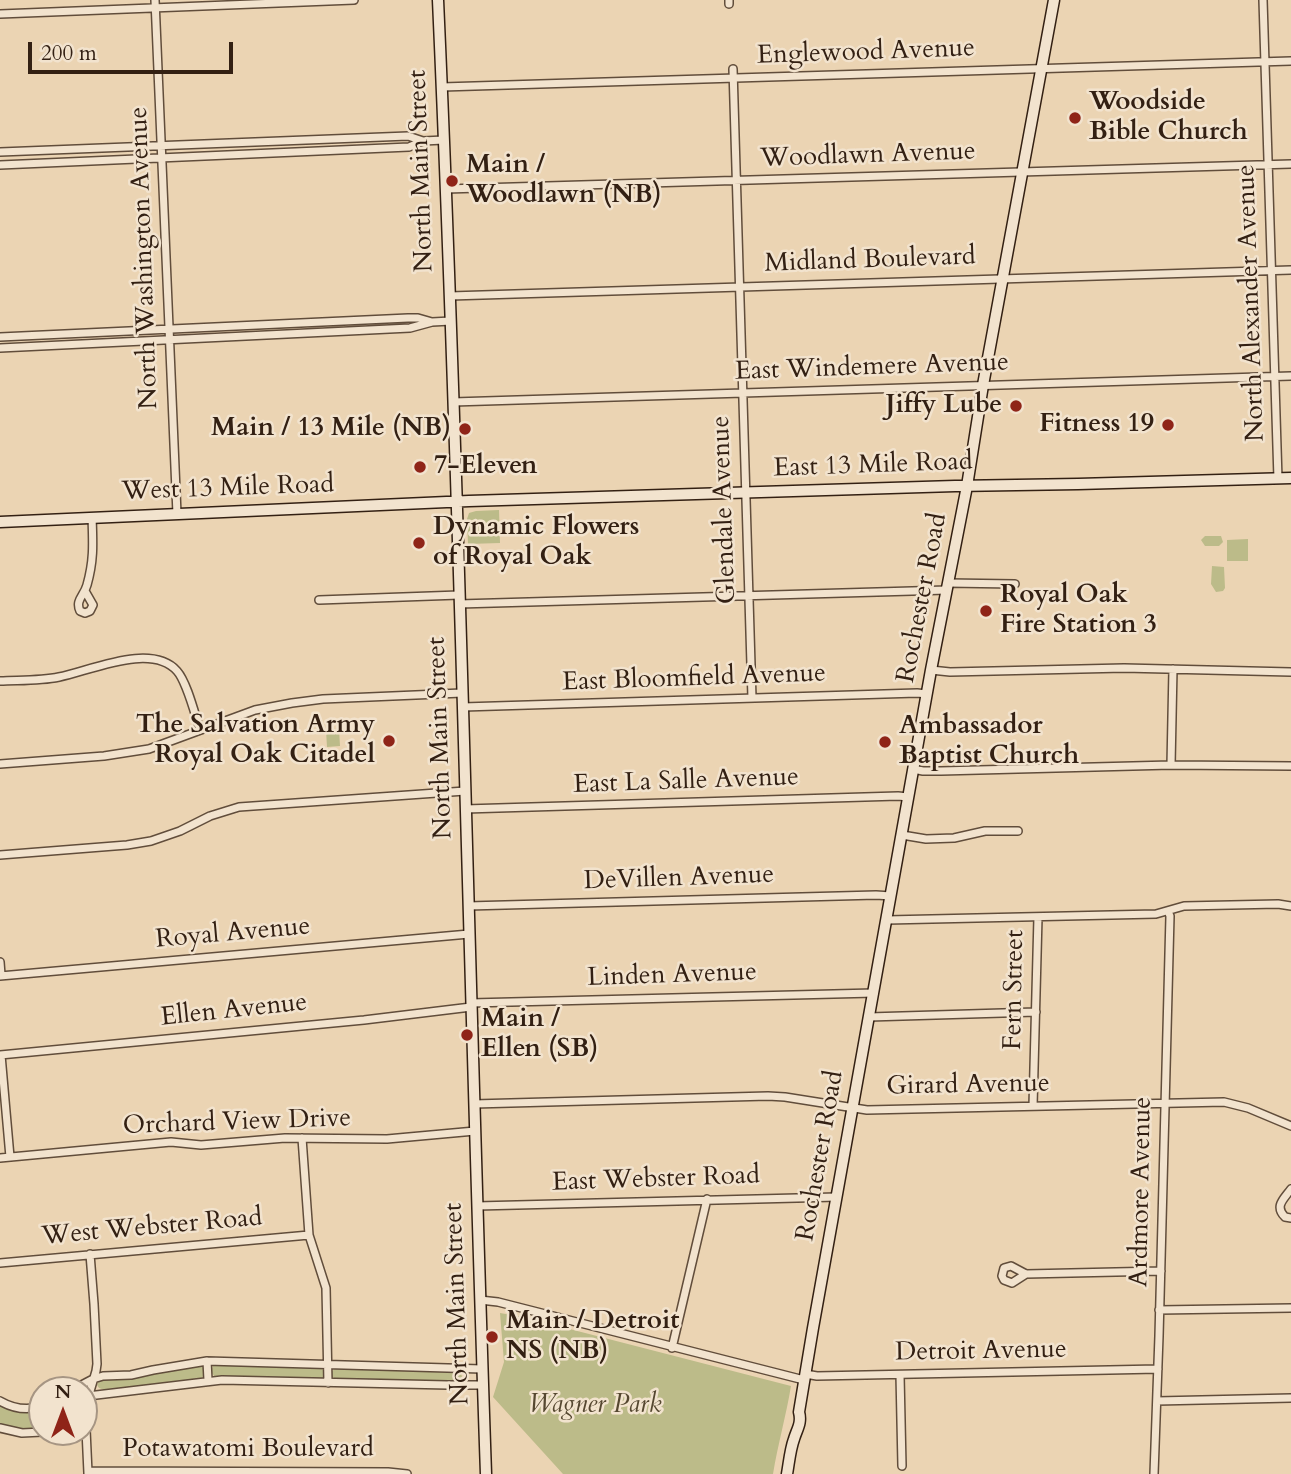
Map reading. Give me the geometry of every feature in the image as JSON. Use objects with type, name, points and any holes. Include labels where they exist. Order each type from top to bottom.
[{"type":"main road","name":"North Main Street","points":[[438,0],[457,502],[486,1474]]},
{"type":"main road","name":"Rochester Road","points":[[787,1474],[794,1436],[792,1429],[794,1418],[799,1412],[1054,0]]},
{"type":"main road","name":"East 13 Mile Road","points":[[457,502],[1291,478]]},
{"type":"main road","name":"West 13 Mile Road","points":[[0,522],[457,502]]},
{"type":"street","points":[[0,14],[155,4],[354,0]]},
{"type":"street","name":"North Alexander Avenue","points":[[1264,0],[1278,479]]},
{"type":"street","name":"North Washington Avenue","points":[[155,4],[177,514]]},
{"type":"street","name":"Englewood Avenue","points":[[442,87],[733,73],[1291,61]]},
{"type":"street","name":"Glendale Avenue","points":[[733,73],[752,698]]},
{"type":"street","points":[[0,152],[408,136],[423,141]]},
{"type":"street","points":[[0,165],[409,147],[423,141],[444,140]]},
{"type":"street","points":[[291,141],[291,152]]},
{"type":"street","points":[[35,150],[36,163]]},
{"type":"street","name":"Woodlawn Avenue","points":[[446,189],[1291,164]]},
{"type":"street","name":"Midland Boulevard","points":[[450,296],[1291,270]]},
{"type":"street","points":[[0,337],[408,318],[432,322]]},
{"type":"street","points":[[0,348],[410,328],[432,322],[451,321]]},
{"type":"street","points":[[297,323],[297,334]]},
{"type":"street","points":[[31,336],[32,347]]},
{"type":"street","name":"East Windemere Avenue","points":[[453,402],[1291,376]]},
{"type":"street","points":[[85,591],[93,563],[92,517]]},
{"type":"street","points":[[319,600],[748,595],[1015,584]]},
{"type":"street","points":[[0,681],[55,678],[116,662],[148,658],[158,660],[171,666],[181,676],[200,730]]},
{"type":"street","points":[[931,670],[950,672],[1096,668],[1291,672]]},
{"type":"street","points":[[1171,765],[1173,669]]},
{"type":"street","points":[[0,764],[128,754],[171,743],[255,710],[292,703],[323,699],[462,693]]},
{"type":"street","name":"East Bloomfield Avenue","points":[[463,707],[917,693],[927,695]]},
{"type":"street","points":[[913,769],[941,771],[1171,765],[1291,766]]},
{"type":"street","points":[[0,855],[150,841],[239,807],[465,791]]},
{"type":"street","name":"East La Salle Avenue","points":[[465,809],[908,797]]},
{"type":"street","points":[[902,835],[926,839],[954,838],[985,831],[1018,831]]},
{"type":"street","name":"DeVillen Avenue","points":[[468,906],[891,896]]},
{"type":"street","points":[[887,920],[1156,914],[1184,906],[1291,906]]},
{"type":"street","name":"Ardmore Avenue","points":[[1154,1474],[1170,916],[1168,911]]},
{"type":"street","name":"Fern Street","points":[[1033,1106],[1038,917]]},
{"type":"street","name":"Royal Avenue","points":[[0,976],[469,934]]},
{"type":"street","points":[[0,962],[0,976]]},
{"type":"street","name":"Linden Avenue","points":[[471,1005],[874,993]]},
{"type":"street","name":"Ellen Avenue","points":[[0,1055],[351,1021],[471,1005]]},
{"type":"street","points":[[869,1017],[1035,1012]]},
{"type":"street","points":[[0,1055],[10,1157]]},
{"type":"street","name":"Girard Avenue","points":[[474,1104],[777,1096],[867,1110],[1224,1102],[1236,1104],[1291,1126]]},
{"type":"street","name":"Orchard View Drive","points":[[0,1158],[171,1142],[201,1145],[272,1138],[387,1139],[475,1131]]},
{"type":"street","points":[[302,1138],[309,1235],[326,1288],[328,1382]]},
{"type":"street","points":[[1291,1181],[1291,1190],[1280,1203],[1285,1217],[1291,1217]]},
{"type":"street","name":"East Webster Road","points":[[477,1206],[836,1197]]},
{"type":"street","points":[[672,1348],[707,1199]]},
{"type":"street","name":"West Webster Road","points":[[0,1264],[309,1235]]},
{"type":"street","points":[[90,1254],[96,1356],[94,1376]]},
{"type":"street","points":[[1026,1274],[1161,1271]]},
{"type":"street","name":"Detroit Avenue","points":[[480,1300],[498,1302],[672,1348],[804,1377],[1158,1369]]},
{"type":"street","points":[[1159,1310],[1291,1308]]},
{"type":"street","points":[[208,1362],[208,1380]]},
{"type":"street","points":[[98,1378],[208,1362],[482,1368]]},
{"type":"street","points":[[461,1385],[464,1375],[462,1369]]},
{"type":"street","points":[[900,1375],[902,1466]]},
{"type":"street","points":[[98,1395],[208,1380],[483,1385]]},
{"type":"street","points":[[1157,1401],[1291,1398]]},
{"type":"street","points":[[0,1401],[20,1409],[28,1409]]},
{"type":"street","points":[[0,1428],[28,1433]]},
{"type":"street","points":[[87,1446],[88,1472]]},
{"type":"street","name":"Potawatomi Boulevard","points":[[88,1472],[407,1474]]},
{"type":"green space","points":[[499,510],[500,543],[468,544],[469,513]]},
{"type":"green space","points":[[1205,536],[1221,536],[1223,542],[1219,546],[1205,546],[1201,540]]},
{"type":"green space","points":[[1248,539],[1248,561],[1227,561],[1227,540]]},
{"type":"green space","points":[[1212,566],[1224,567],[1223,591],[1216,592],[1211,584]]},
{"type":"green space","points":[[339,729],[340,746],[327,747],[326,730]]},
{"type":"green space","name":"Wagner Park","points":[[500,1313],[791,1386],[773,1474],[563,1474],[493,1397],[504,1362]]},
{"type":"green space","points":[[200,1365],[205,1369],[201,1378],[107,1391],[98,1386],[102,1380]]},
{"type":"green space","points":[[213,1365],[319,1368],[324,1370],[325,1374],[319,1379],[215,1377],[211,1372]]},
{"type":"green space","points":[[336,1368],[458,1371],[462,1377],[456,1382],[336,1379],[331,1376],[331,1372]]},
{"type":"green space","points":[[0,1405],[28,1411],[28,1430],[0,1425]]},
{"type":"place","name":"Woodside Bible Church","points":[[1075,118]]},
{"type":"place","name":"Main / Woodlawn (NB)","points":[[452,181]]},
{"type":"place","name":"Jiffy Lube","points":[[1016,406]]},
{"type":"place","name":"Fitness 19","points":[[1168,425]]},
{"type":"place","name":"Main / 13 Mile (NB)","points":[[465,429]]},
{"type":"place","name":"7-Eleven","points":[[420,467]]},
{"type":"place","name":"Dynamic Flowers of Royal Oak","points":[[419,543]]},
{"type":"place","name":"Royal Oak Fire Station 3","points":[[986,611]]},
{"type":"place","name":"The Salvation Army Royal Oak Citadel","points":[[389,741]]},
{"type":"place","name":"Ambassador Baptist Church","points":[[885,742]]},
{"type":"place","name":"Main / Ellen (SB)","points":[[467,1035]]},
{"type":"place","name":"Main / Detroit NS (NB)","points":[[492,1337]]}]
